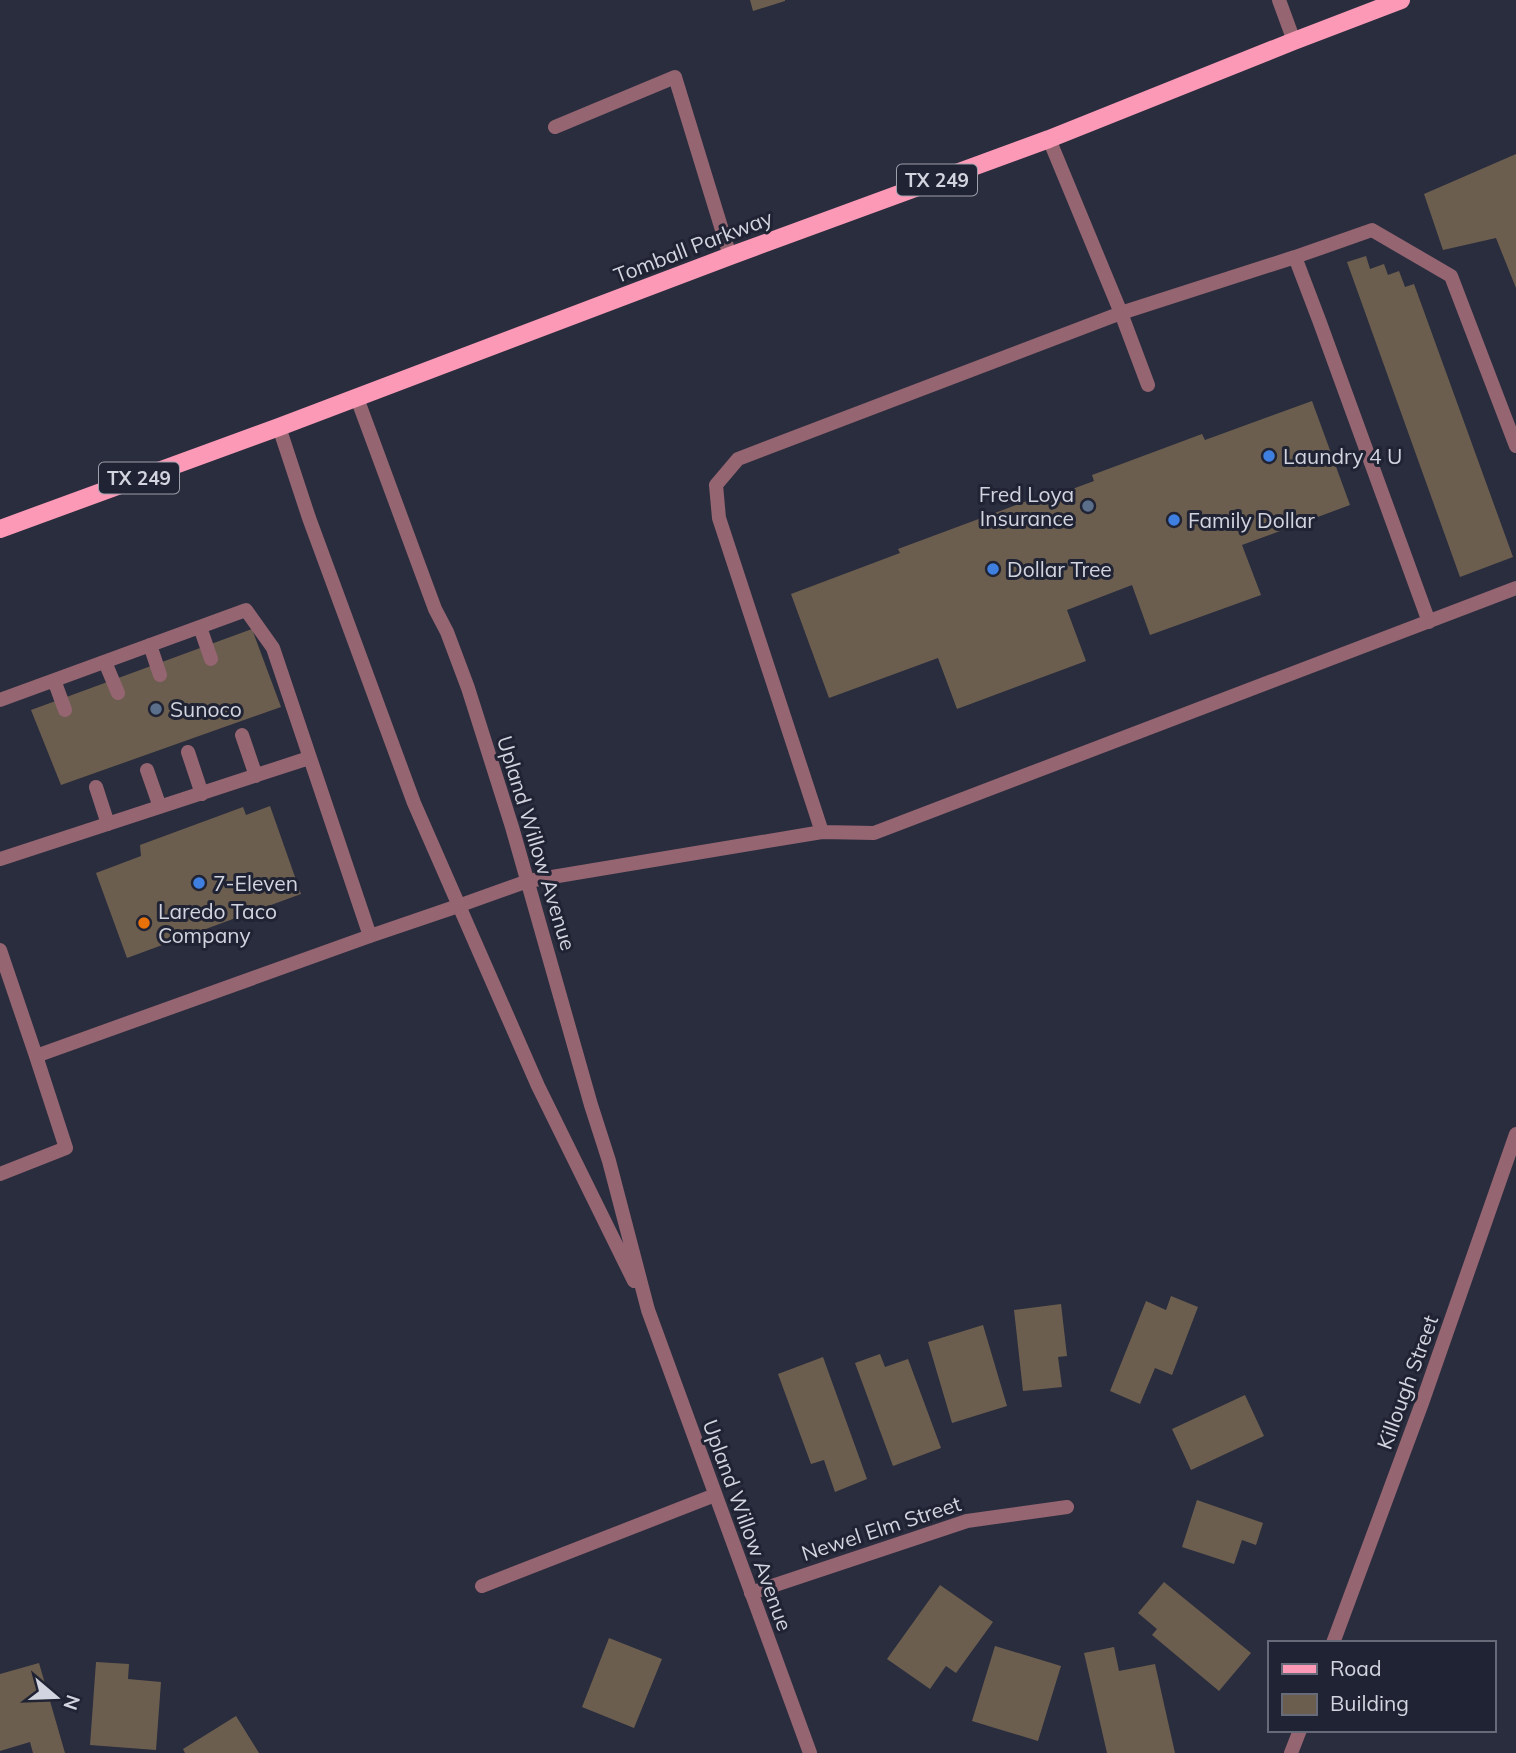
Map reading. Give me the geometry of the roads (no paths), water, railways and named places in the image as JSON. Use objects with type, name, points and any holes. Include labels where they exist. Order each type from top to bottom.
[{"type":"main road","name":"Tomball Parkway","points":[[0,529],[1049,139],[1401,0]]},
{"type":"street","points":[[1279,0],[1294,41]]},
{"type":"street","points":[[555,127],[674,77],[730,256]]},
{"type":"street","points":[[1049,139],[1148,385]]},
{"type":"street","points":[[822,832],[719,518],[716,485],[738,459],[1121,313],[1373,230],[1451,276],[1516,446]]},
{"type":"street","points":[[1295,257],[1429,622]]},
{"type":"street","name":"Upland Willow Avenue","points":[[356,398],[435,609],[447,632],[468,688],[528,881],[609,1161],[648,1310],[810,1753]]},
{"type":"street","name":"Upland Willow Avenue","points":[[279,427],[309,518],[414,803],[538,1086],[648,1310]]},
{"type":"street","points":[[36,1056],[528,881],[822,832],[874,834],[1516,588]]},
{"type":"street","points":[[0,700],[246,610],[273,648],[370,936]]},
{"type":"street","points":[[200,627],[211,659]]},
{"type":"street","points":[[150,645],[160,675]]},
{"type":"street","points":[[105,662],[118,693]]},
{"type":"street","points":[[54,680],[65,710]]},
{"type":"street","points":[[242,735],[256,776]]},
{"type":"street","points":[[188,752],[202,793]]},
{"type":"street","points":[[0,859],[309,758]]},
{"type":"street","points":[[147,770],[160,807]]},
{"type":"street","points":[[96,787],[108,824]]},
{"type":"street","points":[[0,950],[66,1148],[0,1174]]},
{"type":"street","name":"Killough Street","points":[[1333,1641],[1422,1403],[1516,1134]]},
{"type":"street","points":[[482,1586],[715,1495]]},
{"type":"street","name":"Newel Elm Street","points":[[751,1593],[967,1521],[1068,1507]]},
{"type":"street","points":[[1291,1753],[1299,1732]]},
{"type":"place","name":"Laundry 4 U","points":[[1269,456]]},
{"type":"place","name":"Fred Loya Insurance","points":[[1088,506]]},
{"type":"place","name":"Family Dollar","points":[[1174,520]]},
{"type":"place","name":"Dollar Tree","points":[[993,569]]},
{"type":"place","name":"Sunoco","points":[[156,709]]},
{"type":"place","name":"7-Eleven","points":[[199,883]]},
{"type":"place","name":"Laredo Taco Company","points":[[144,923]]}]
